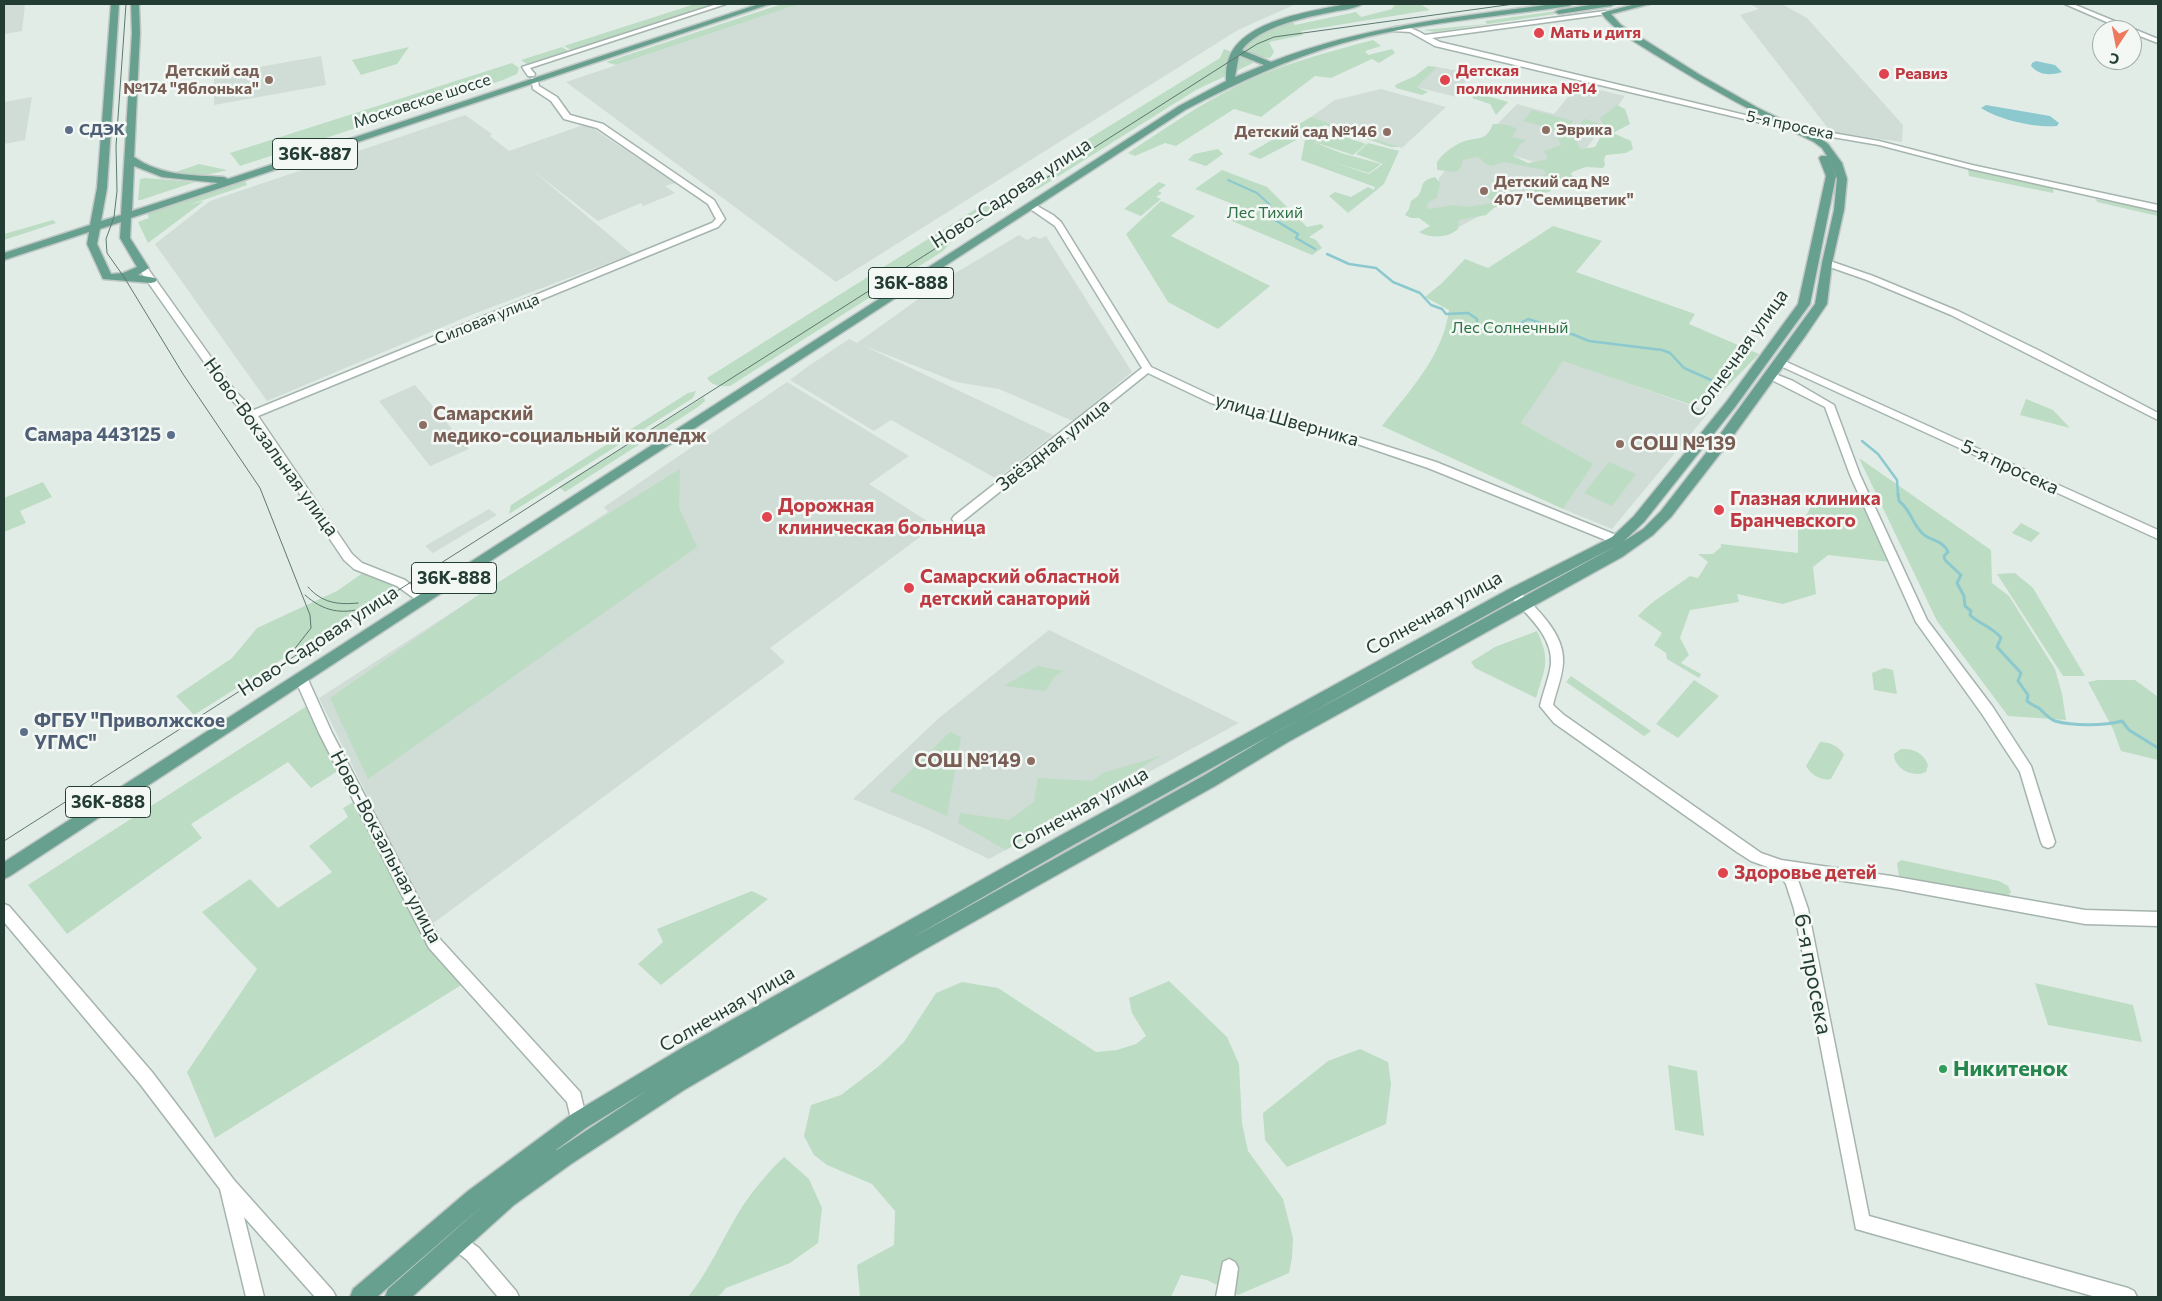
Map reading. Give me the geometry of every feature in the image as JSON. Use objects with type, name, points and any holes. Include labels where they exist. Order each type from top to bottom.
[{"type":"main road","points":[[115,4],[102,188],[92,244],[98,261],[107,277],[151,279]]},
{"type":"main road","name":"Ново-Вокзальная улица","points":[[135,4],[136,33],[127,244],[143,268]]},
{"type":"main road","name":"Московское шоссе","points":[[4,252],[749,4]]},
{"type":"main road","name":"Московское шоссе","points":[[127,212],[756,4]]},
{"type":"main road","name":"Московское шоссе","points":[[533,77],[766,4]]},
{"type":"main road","points":[[1230,82],[1233,56],[1241,44],[1253,36],[1275,24],[1358,4]]},
{"type":"main road","name":"Ново-Садовая улица","points":[[1551,10],[1568,4]]},
{"type":"main road","name":"Ново-Садовая улица","points":[[4,871],[110,800],[301,679],[1182,108],[1230,82],[1271,65],[1341,41],[1394,29],[1611,4]]},
{"type":"main road","points":[[1646,4],[1605,13],[1618,28],[1697,77],[1791,128]]},
{"type":"main road","points":[[1236,51],[1271,65]]},
{"type":"main road","name":"Солнечная улица","points":[[361,1297],[475,1198],[579,1121],[694,1052],[881,944],[1520,599],[1616,553],[1648,532],[1666,514],[1718,447],[1821,304],[1827,263],[1839,210],[1842,190],[1841,172],[1825,146],[1808,135],[1791,128]]},
{"type":"main road","name":"Солнечная улица","points":[[396,1297],[507,1198],[564,1157],[677,1083],[914,946],[1209,781],[1617,540],[1639,518],[1731,404],[1804,304],[1810,266],[1831,176],[1828,164],[1821,152],[1791,128]]},
{"type":"main road","name":"36К-887","points":[[130,158],[144,170],[155,174],[219,180]]},
{"type":"main road","name":"Московское шоссе","points":[[4,248],[96,222]]},
{"type":"main road","name":"Московское шоссе","points":[[4,257],[96,222]]},
{"type":"main road","points":[[119,278],[143,268]]},
{"type":"street","points":[[533,77],[526,67],[723,4]]},
{"type":"street","points":[[2068,4],[2158,41]]},
{"type":"street","points":[[1424,37],[1605,13]]},
{"type":"street","name":"5-я просека","points":[[1394,29],[1411,30],[1438,44],[1457,49],[1791,128],[1860,138],[1971,167],[2158,208]]},
{"type":"street","name":"Силовая улица","points":[[252,415],[716,225],[721,219],[711,202],[600,126],[567,117],[554,99],[536,87],[533,77]]},
{"type":"street","points":[[1032,206],[1058,224],[1147,370]]},
{"type":"street","points":[[1827,263],[1896,288],[2020,344],[2158,417]]},
{"type":"street","name":"Ново-Вокзальная улица","points":[[143,268],[231,393],[252,415],[348,556],[358,566],[402,583],[422,600]]},
{"type":"street","name":"5-я просека","points":[[1780,362],[2158,536]]},
{"type":"street","name":"улица Шверника","points":[[1147,370],[1215,401],[1344,436],[1432,465],[1617,540]]},
{"type":"street","name":"Звёздная улица","points":[[958,519],[1147,370]]},
{"type":"street","points":[[1770,375],[1789,382],[1829,405],[1859,484],[1922,622],[1986,710],[2026,770],[2048,842]]},
{"type":"street","points":[[1520,599],[1536,614],[1549,634],[1558,657],[1546,706],[1559,719],[1756,857],[1781,866],[1891,882],[2085,917],[2158,919]]},
{"type":"street","name":"Ново-Вокзальная улица","points":[[301,679],[326,733],[429,935],[574,1098],[579,1121]]},
{"type":"street","name":"6-я просека","points":[[1781,866],[1792,881],[1801,909],[1862,1223],[2128,1297]]},
{"type":"street","points":[[4,911],[146,1078],[228,1186],[327,1297]]},
{"type":"street","points":[[228,1186],[255,1297]]},
{"type":"street","points":[[458,1242],[473,1254],[510,1297]]},
{"type":"street","points":[[1225,1297],[1229,1268]]},
{"type":"shaded area","points":[[4,4],[25,4],[22,31],[4,34]]},
{"type":"shaded area","points":[[798,4],[1296,4],[1238,30],[836,282],[566,82]]},
{"type":"shaded area","points":[[1750,4],[1782,4],[1807,18],[1903,125],[1902,142],[1831,132],[1740,15],[1759,9]]},
{"type":"shaded area","name":"Детский сад №174 \"Яблонька\"","points":[[321,56],[326,85],[214,105],[214,75]]},
{"type":"shaded area","name":"Детская поликлиника №14","points":[[1437,67],[1470,73],[1457,97],[1416,87]]},
{"type":"shaded area","name":"Эврика","points":[[1578,85],[1625,96],[1569,172],[1477,145],[1517,104],[1554,114]]},
{"type":"shaded area","name":"Детский сад №146","points":[[1381,89],[1446,107],[1402,148],[1311,117],[1335,100]]},
{"type":"shaded area","points":[[32,97],[25,140],[4,144],[4,102]]},
{"type":"shaded area","points":[[465,115],[492,134],[490,136],[509,151],[586,124],[676,183],[665,186],[675,193],[643,206],[641,203],[598,221],[532,170],[632,254],[476,313],[267,401],[155,244],[210,201]]},
{"type":"shaded area","name":"Детский сад № 407 \"Семицветик\"","points":[[1463,149],[1556,173],[1520,204],[1500,205],[1459,227],[1421,208],[1438,186],[1439,178]]},
{"type":"shaded area","points":[[1019,235],[1027,240],[1034,236],[1040,239],[1046,236],[1132,372],[1073,421],[999,389],[956,382],[862,345],[1053,435],[997,479],[891,420],[874,431],[790,380],[849,339],[857,343],[952,275]]},
{"type":"shaded area","name":"СОШ №139","points":[[1563,360],[1709,412],[1612,529],[1563,509],[1592,464],[1521,423]]},
{"type":"shaded area","points":[[787,382],[909,456],[869,484],[935,526],[770,648],[785,662],[431,925],[319,698],[608,512],[604,507]]},
{"type":"shaded area","name":"Самарский медико-социальный колледж","points":[[415,385],[469,449],[430,466],[379,401]]},
{"type":"shaded area","points":[[489,509],[497,515],[433,553],[425,546]]},
{"type":"shaded area","name":"СОШ №149","points":[[1049,630],[1239,723],[989,859],[926,829],[853,799],[939,718]]},
{"type":"green space","points":[[695,4],[715,4],[571,50],[564,46]]},
{"type":"green space","points":[[782,4],[799,4],[616,65],[606,62]]},
{"type":"green space","points":[[1395,4],[1420,4],[1430,10],[1301,31],[1303,35],[1269,42],[1274,52],[1270,58],[1258,57],[1238,49],[1253,36],[1291,20],[1295,25],[1356,12],[1361,17],[1392,9]]},
{"type":"green space","points":[[1571,9],[1575,11],[1435,32],[1424,30],[1487,24],[1485,21]]},
{"type":"green space","points":[[1373,40],[1381,46],[1365,51],[1368,55],[1392,49],[1395,53],[1379,63],[1372,59],[1331,78],[1315,76],[1261,117],[1234,109],[1176,146],[1165,143],[1135,156],[1128,153],[1196,109],[1225,92],[1255,78],[1305,59]]},
{"type":"green space","points":[[409,47],[397,64],[361,75],[352,60]]},
{"type":"green space","points":[[562,47],[568,51],[527,64],[521,60]]},
{"type":"green space","points":[[1224,49],[1253,60],[1253,63],[1196,90],[1038,189],[1032,190],[1027,187],[1056,170],[1046,165],[1220,58]]},
{"type":"green space","points":[[512,63],[519,68],[517,74],[503,80],[240,166],[230,153]]},
{"type":"green space","points":[[1428,66],[1437,67],[1417,87],[1428,92],[1422,95],[1396,88],[1395,85],[1415,76]]},
{"type":"green space","points":[[1477,93],[1508,102],[1496,115],[1490,104],[1472,98]]},
{"type":"green space","points":[[1617,105],[1625,109],[1630,124],[1613,133],[1631,141],[1633,149],[1626,153],[1606,155],[1603,168],[1586,167],[1572,172],[1571,175],[1580,179],[1587,186],[1575,187],[1555,182],[1551,186],[1551,191],[1495,207],[1486,215],[1459,220],[1458,229],[1444,236],[1429,236],[1419,232],[1430,226],[1419,218],[1411,218],[1405,215],[1411,201],[1418,196],[1424,182],[1435,177],[1440,183],[1437,197],[1429,202],[1426,207],[1429,209],[1454,205],[1467,207],[1493,203],[1484,195],[1483,191],[1496,191],[1506,196],[1513,196],[1523,192],[1546,174],[1544,170],[1504,162],[1492,166],[1484,163],[1477,157],[1463,160],[1461,167],[1456,172],[1437,170],[1437,162],[1448,150],[1462,142],[1484,136],[1493,124],[1508,125],[1517,129],[1512,137],[1526,140],[1520,144],[1513,156],[1528,163],[1545,160],[1548,157],[1544,151],[1561,145],[1557,137],[1560,133],[1574,138],[1581,149],[1595,147],[1605,129],[1600,118]]},
{"type":"green space","points":[[1532,110],[1573,121],[1565,132],[1523,121]]},
{"type":"green space","points":[[1311,117],[1399,147],[1391,147],[1325,125],[1260,159],[1248,154]]},
{"type":"green space","points":[[1584,119],[1598,123],[1588,136],[1574,132]]},
{"type":"green space","points":[[1322,129],[1366,144],[1353,155],[1311,141],[1341,153],[1381,164],[1369,173],[1329,161],[1369,174],[1383,164],[1356,154],[1368,143],[1399,151],[1384,184],[1348,213],[1329,196],[1335,192],[1351,197],[1368,187],[1374,190],[1375,187],[1301,160],[1305,140],[1309,140]]},
{"type":"green space","points":[[1218,149],[1223,154],[1206,166],[1188,160],[1194,154]]},
{"type":"green space","points":[[199,164],[228,170],[206,175],[173,173]]},
{"type":"green space","name":"Лес Тихий","points":[[1222,170],[1267,187],[1307,227],[1321,224],[1324,227],[1309,237],[1316,240],[1322,248],[1312,255],[1232,221],[1245,209],[1195,189]]},
{"type":"green space","points":[[1968,170],[2054,187],[2053,193],[1969,176]]},
{"type":"green space","points":[[140,179],[195,182],[138,200]]},
{"type":"green space","points":[[245,181],[247,185],[189,205],[204,201],[148,243],[138,222],[149,218],[147,213]]},
{"type":"green space","points":[[1159,182],[1166,185],[1158,191],[1162,193],[1156,197],[1161,199],[1141,216],[1124,209]]},
{"type":"green space","points":[[1006,190],[1016,196],[961,231],[943,251],[730,386],[711,383],[707,378]]},
{"type":"green space","points":[[2096,199],[2158,211],[2158,216],[2097,202]]},
{"type":"green space","points":[[1161,201],[1195,216],[1171,236],[1270,286],[1218,329],[1168,302],[1126,234]]},
{"type":"green space","points":[[53,220],[56,223],[4,240],[4,234]]},
{"type":"green space","name":"Лес Солнечный","points":[[1553,226],[1602,241],[1576,272],[1695,314],[1689,324],[1759,354],[1716,398],[1689,404],[1563,361],[1521,423],[1593,464],[1563,509],[1382,426],[1424,372],[1446,327],[1449,310],[1425,297],[1442,283],[1465,259],[1488,268]]},
{"type":"green space","points":[[696,391],[693,398],[509,514],[511,505],[688,393]]},
{"type":"green space","points":[[704,397],[705,401],[698,407],[565,492],[559,487]]},
{"type":"green space","points":[[2026,399],[2053,410],[2070,428],[2020,415]]},
{"type":"green space","points":[[1859,458],[1991,550],[1992,583],[2009,596],[2055,669],[2062,694],[2066,720],[2008,716],[1937,621]]},
{"type":"green space","points":[[1609,462],[1636,474],[1612,506],[1584,493]]},
{"type":"green space","points":[[680,469],[679,508],[697,547],[368,779],[330,698],[481,593]]},
{"type":"green space","points":[[43,482],[52,497],[20,511],[26,523],[4,532],[4,498]]},
{"type":"green space","points":[[1827,496],[1862,499],[1890,562],[1828,555],[1813,567],[1816,594],[1783,604],[1737,594],[1739,602],[1690,610],[1680,638],[1689,655],[1681,663],[1701,674],[1699,678],[1667,659],[1666,653],[1654,645],[1662,633],[1638,616],[1656,600],[1690,576],[1698,578],[1708,562],[1698,554],[1713,554],[1721,547],[1721,544],[1798,553],[1798,528],[1813,504]]},
{"type":"green space","points":[[2021,523],[2040,533],[2031,542],[2012,533]]},
{"type":"green space","points":[[367,570],[395,581],[390,591],[194,715],[176,696],[232,658],[257,628],[337,591]]},
{"type":"green space","points":[[2015,573],[2033,588],[2085,676],[2063,676],[1997,574]]},
{"type":"green space","points":[[1537,631],[1544,650],[1545,664],[1536,698],[1475,668],[1471,662],[1495,647]]},
{"type":"green space","points":[[1038,666],[1063,671],[1055,676],[1045,691],[1004,686]]},
{"type":"green space","points":[[1884,668],[1893,670],[1897,694],[1874,690],[1872,673]]},
{"type":"green space","points":[[1571,676],[1651,731],[1644,736],[1566,682]]},
{"type":"green space","points":[[1694,680],[1719,696],[1678,738],[1656,724]]},
{"type":"green space","points":[[2098,680],[2135,680],[2158,697],[2158,760],[2121,751],[2113,729],[2088,682]]},
{"type":"green space","points":[[313,702],[344,767],[311,788],[288,762],[191,824],[202,838],[67,934],[28,885]]},
{"type":"green space","points":[[950,732],[961,737],[947,816],[890,791]]},
{"type":"green space","points":[[1820,742],[1834,745],[1844,755],[1831,779],[1817,777],[1806,766]]},
{"type":"green space","points":[[1901,749],[1914,750],[1921,754],[1928,765],[1926,772],[1916,774],[1901,768],[1897,764],[1894,754]]},
{"type":"green space","points":[[1160,756],[1006,850],[958,823],[960,813],[1009,820],[1034,802],[1038,778],[1092,781],[1103,773]]},
{"type":"green space","points":[[360,798],[463,984],[215,1138],[187,1072],[257,969],[202,912],[250,879],[278,908],[332,872],[309,846],[348,817],[343,808]]},
{"type":"green space","points":[[1901,860],[1999,881],[2008,886],[2011,892],[2008,896],[1908,880],[1899,876],[1897,863]]},
{"type":"green space","points":[[752,891],[768,899],[661,985],[638,964],[663,942],[657,929]]},
{"type":"green space","points":[[1169,981],[1227,1037],[1239,1064],[1242,1123],[1248,1151],[1283,1199],[1293,1238],[1289,1273],[1238,1295],[1207,1280],[1181,1275],[1171,1297],[860,1297],[857,1265],[894,1245],[895,1211],[872,1184],[827,1165],[814,1155],[804,1136],[811,1105],[841,1095],[879,1066],[904,1042],[936,993],[962,982],[998,988],[1096,1052],[1117,1050],[1136,1044],[1146,1036],[1132,1013],[1129,998]]},
{"type":"green space","points":[[2035,983],[2133,1005],[2142,1042],[2048,1025]]},
{"type":"green space","points":[[1360,1049],[1388,1062],[1391,1084],[1386,1124],[1287,1167],[1265,1140],[1263,1113],[1328,1061]]},
{"type":"green space","points":[[1668,1065],[1697,1071],[1704,1136],[1675,1130]]},
{"type":"green space","points":[[784,1157],[809,1179],[822,1208],[818,1243],[790,1263],[726,1288],[718,1297],[688,1297],[710,1265],[735,1218],[747,1200],[756,1187]]},
{"type":"water","points":[[2036,61],[2055,65],[2062,72],[2053,74],[2041,73],[2031,66]]},
{"type":"water","points":[[1986,105],[2050,116],[2059,123],[2057,126],[2039,126],[2018,122],[1981,108]]},
{"type":"waterway","points":[[1228,180],[1257,193],[1270,205],[1266,210],[1266,214],[1272,218]]},
{"type":"waterway","points":[[1270,217],[1298,234],[1296,238],[1315,249]]},
{"type":"waterway","points":[[1327,254],[1349,264],[1376,268],[1393,282],[1420,293],[1431,305],[1442,309],[1446,314],[1468,313],[1477,319],[1477,327],[1485,330],[1492,332],[1503,331],[1528,319],[1544,324],[1554,334],[1572,334],[1589,341],[1662,350],[1670,353],[1684,368],[1720,384]]},
{"type":"waterway","points":[[1862,441],[1878,454],[1897,480],[1898,495]]},
{"type":"waterway","points":[[1898,494],[1899,501],[1919,530],[1946,548],[1948,552],[1944,556],[1945,560],[1961,575],[1957,583],[1964,596],[1965,606],[1971,611],[1970,615],[2001,638],[1997,647],[2021,673],[2018,681],[2028,695],[2027,701],[2030,704],[2040,709],[2050,719],[2062,723],[2098,725],[2122,721],[2129,730],[2158,748]]},
{"type":"tram line","points":[[126,4],[116,146],[117,191],[114,217],[106,239],[107,253],[124,277],[183,374],[260,488],[310,615],[311,628],[293,651]]},
{"type":"tram line","points":[[4,841],[1257,44],[1274,37],[1514,4]]},
{"type":"tram line","points":[[308,587],[319,597],[331,602],[344,604],[358,603]]},
{"type":"tram line","points":[[305,595],[319,605],[333,610],[348,611],[364,608]]},
{"type":"place","name":"Мать и дитя","points":[[1539,33]]},
{"type":"place","name":"Реавиз","points":[[1884,74]]},
{"type":"place","name":"Детский сад №174 \"Яблонька\"","points":[[269,80]]},
{"type":"place","name":"Детская поликлиника №14","points":[[1445,80]]},
{"type":"place","name":"СДЭК","points":[[69,130]]},
{"type":"place","name":"Эврика","points":[[1546,130]]},
{"type":"place","name":"Детский сад №146","points":[[1387,132]]},
{"type":"place","name":"Детский сад № 407 \"Семицветик\"","points":[[1484,191]]},
{"type":"place","name":"Самарский медико-социальный колледж","points":[[423,425]]},
{"type":"place","name":"Самара 443125","points":[[171,435]]},
{"type":"place","name":"СОШ №139","points":[[1620,444]]},
{"type":"place","name":"Глазная клиника Бранчевского","points":[[1719,510]]},
{"type":"place","name":"Дорожная клиническая больница","points":[[767,517]]},
{"type":"place","name":"Самарский областной детский санаторий","points":[[909,588]]},
{"type":"place","name":"ФГБУ \"Приволжское УГМС\"","points":[[24,732]]},
{"type":"place","name":"СОШ №149","points":[[1031,761]]},
{"type":"place","name":"Здоровье детей","points":[[1723,873]]},
{"type":"place","name":"Никитенок","points":[[1943,1069]]}]
